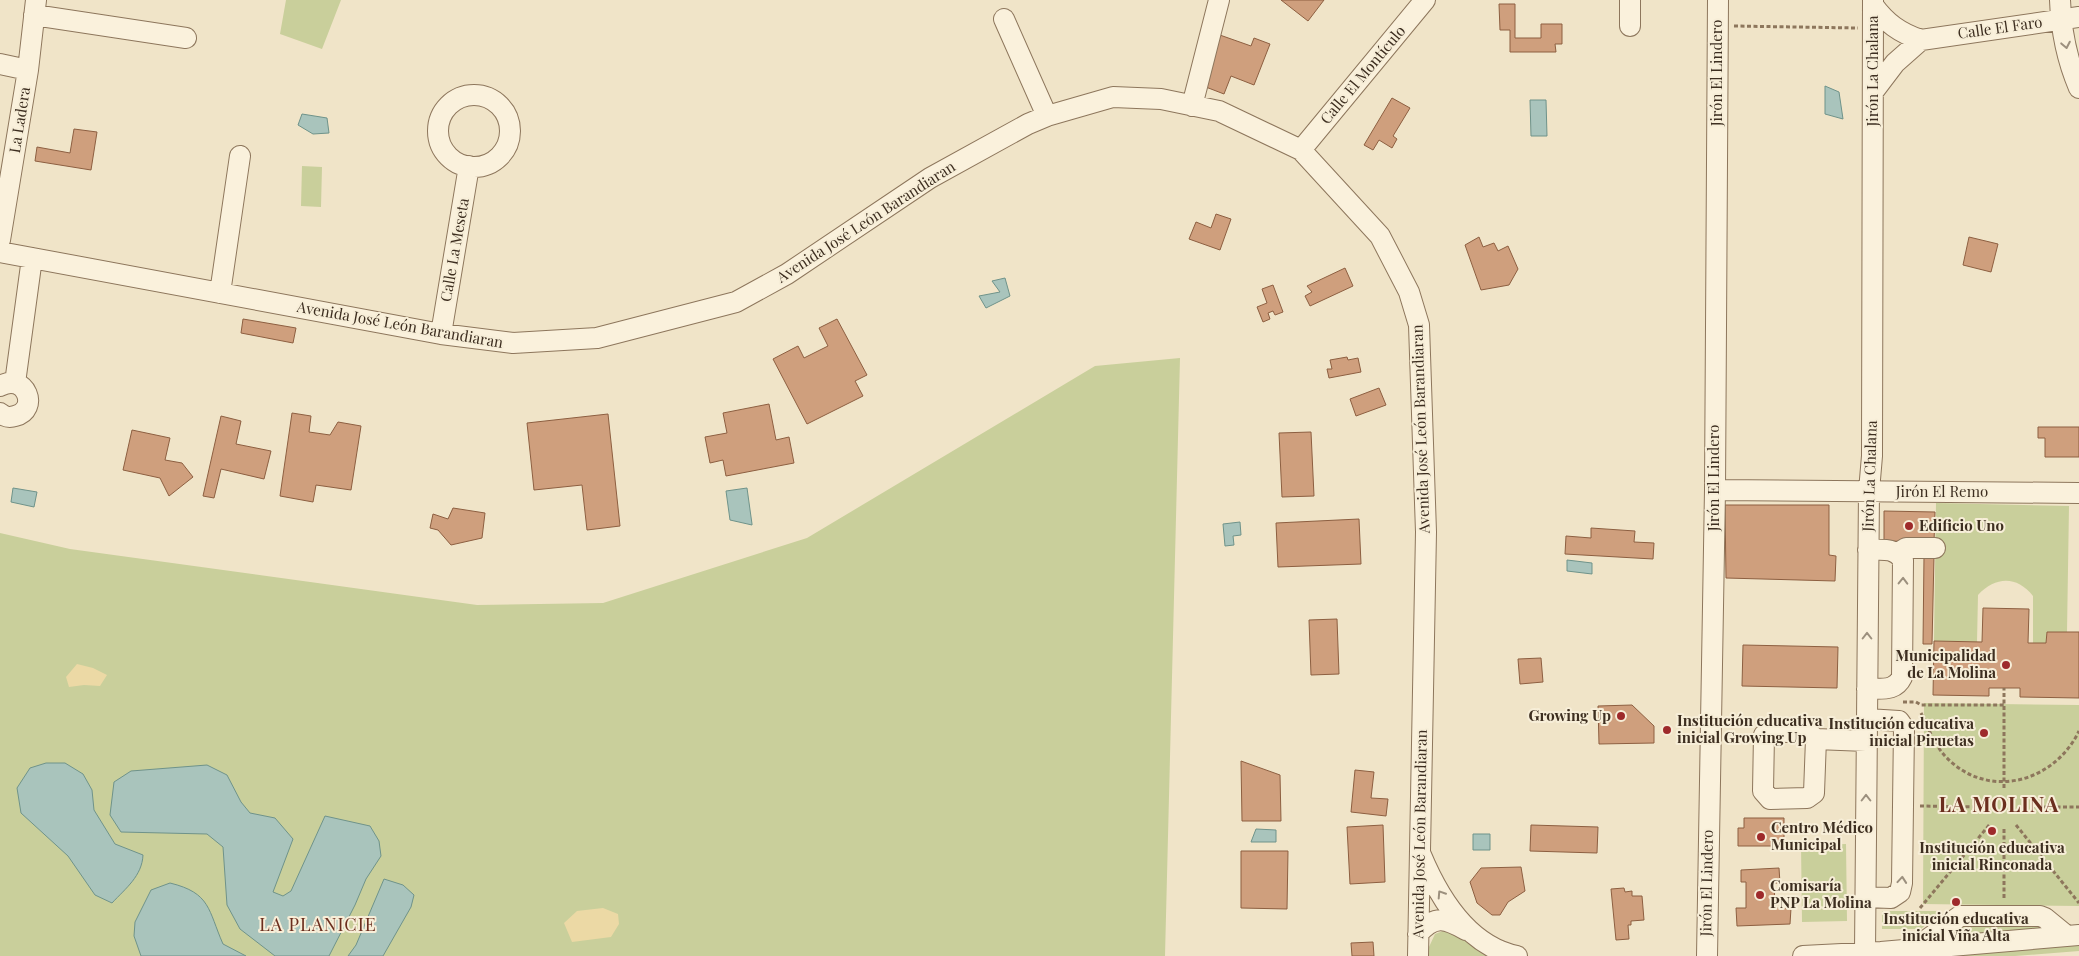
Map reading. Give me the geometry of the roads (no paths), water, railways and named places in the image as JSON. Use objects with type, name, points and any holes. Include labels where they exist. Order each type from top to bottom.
[{"type":"street","points":[[1192,106],[1219,0]]},
{"type":"street","name":"Calle El Montículo","points":[[1301,150],[1425,0]]},
{"type":"street","points":[[1630,0],[1630,26]]},
{"type":"street","name":"Jirón El Lindero","points":[[1707,956],[1715,490],[1718,0]]},
{"type":"street","points":[[1873,2],[1884,19],[1899,31],[1921,40],[1895,63],[1873,92]]},
{"type":"street","name":"Jirón La Chalana","points":[[1865,952],[1868,550],[1869,491],[1872,456],[1873,2]]},
{"type":"street","points":[[35,7],[186,38]]},
{"type":"street","name":"La Ladera","points":[[0,240],[28,70],[35,7]]},
{"type":"street","points":[[2067,12],[2070,66],[2079,88]]},
{"type":"street","name":"Calle El Faro","points":[[1921,40],[2067,12]]},
{"type":"street","points":[[1004,19],[1047,116]]},
{"type":"street","points":[[0,64],[28,70]]},
{"type":"street","name":"Avenida José León Barandiaran","points":[[0,252],[441,334],[513,344],[597,338],[736,302],[788,274],[930,178],[1028,124],[1047,116],[1113,98],[1161,99],[1219,112],[1301,150],[1380,236],[1409,292],[1419,325],[1426,532],[1418,956]]},
{"type":"street","points":[[220,293],[240,156]]},
{"type":"street","name":"Calle La Meseta","points":[[441,334],[469,166]]},
{"type":"street","points":[[0,413],[11,418],[20,415],[26,410],[28,402],[27,393],[22,386],[7,384],[32,258]]},
{"type":"street","name":"Jirón El Remo","points":[[1715,490],[2079,493]]},
{"type":"street","points":[[1898,553],[1906,548],[1935,548]]},
{"type":"street","points":[[1867,689],[1891,689],[1898,684],[1902,677],[1903,560],[1898,553],[1890,550],[1868,550]]},
{"type":"street","points":[[1865,897],[1891,898],[1900,892],[1902,884],[1904,738],[1904,728],[1899,721],[1867,719]]},
{"type":"street","points":[[1816,739],[1866,741]]},
{"type":"street","points":[[1419,849],[1441,894],[1470,933]]},
{"type":"street","points":[[1914,949],[1960,916],[2040,916],[2073,935]]},
{"type":"street","points":[[1418,934],[1425,925],[1432,921],[1441,920],[1450,922],[1493,948],[1517,956]]},
{"type":"street","points":[[1804,956],[1826,956],[2073,935]]},
{"type":"water","points":[[1825,86],[1839,92],[1843,119],[1825,114]]},
{"type":"water","points":[[1530,100],[1546,100],[1547,136],[1531,136]]},
{"type":"water","points":[[302,114],[327,118],[329,133],[313,134],[298,125]]},
{"type":"water","points":[[1005,278],[1010,296],[986,308],[979,296],[1000,292],[992,281]]},
{"type":"water","points":[[13,488],[37,492],[34,507],[11,502]]},
{"type":"water","points":[[747,488],[752,525],[730,520],[726,491]]},
{"type":"water","points":[[1240,522],[1241,535],[1233,536],[1234,545],[1225,546],[1223,524]]},
{"type":"water","points":[[1567,560],[1592,563],[1592,574],[1567,571]]},
{"type":"water","points":[[46,763],[65,763],[83,774],[92,790],[94,810],[115,844],[143,855],[140,869],[128,887],[112,903],[95,895],[68,856],[21,813],[17,788],[30,768]]},
{"type":"water","points":[[207,765],[227,775],[241,802],[250,813],[275,818],[293,839],[273,892],[283,896],[291,891],[325,816],[370,826],[379,841],[381,856],[366,879],[329,956],[275,956],[240,929],[227,905],[223,847],[207,834],[121,832],[110,815],[114,782],[131,771]]},
{"type":"water","points":[[1256,829],[1276,830],[1276,842],[1251,842]]},
{"type":"water","points":[[1473,834],[1490,834],[1490,850],[1473,850]]},
{"type":"water","points":[[384,879],[403,885],[414,895],[411,907],[383,956],[348,956],[356,945]]},
{"type":"water","points":[[170,883],[183,887],[201,898],[210,912],[223,944],[246,956],[141,956],[134,936],[135,922],[151,890]]},
{"type":"place","name":"Edificio Uno","points":[[1909,526]]},
{"type":"place","name":"Municipalidad de La Molina","points":[[2006,665]]},
{"type":"place","name":"Growing Up","points":[[1621,716]]},
{"type":"place","name":"Institución educativa inicial Growing Up","points":[[1667,730]]},
{"type":"place","name":"Institución educativa inicial Piruetas","points":[[1984,733]]},
{"type":"place","name":"Institución educativa inicial Rinconada","points":[[1992,831]]},
{"type":"place","name":"Centro Médico Municipal","points":[[1761,837]]},
{"type":"place","name":"Comisaría PNP La Molina","points":[[1760,895]]},
{"type":"place","name":"Institución educativa inicial Viña Alta","points":[[1956,902]]},
{"type":"district","name":"LA MOLINA","points":[[1999,805]]},
{"type":"district","name":"LA PLANICIE","points":[[318,925]]}]
